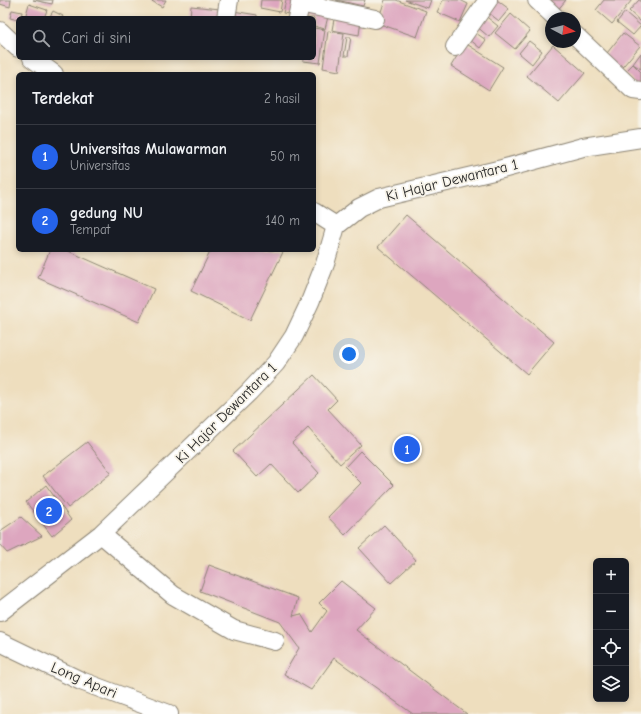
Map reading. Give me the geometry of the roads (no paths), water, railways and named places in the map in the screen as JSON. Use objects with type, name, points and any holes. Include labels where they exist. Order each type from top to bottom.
[{"type":"street","points":[[226,16],[229,0]]},
{"type":"street","points":[[455,47],[488,0]]},
{"type":"street","points":[[537,0],[550,12]]},
{"type":"street","points":[[299,7],[375,18]]},
{"type":"street","points":[[0,31],[16,46]]},
{"type":"street","points":[[581,41],[633,90],[641,91]]},
{"type":"street","points":[[35,60],[51,72]]},
{"type":"street","name":"Ki Hajar Dewantara 1","points":[[0,612],[102,534],[249,392],[276,363],[294,336],[310,302],[325,264],[336,226],[359,208],[379,198],[502,169],[583,147],[641,138]]},
{"type":"street","points":[[316,213],[336,226]]},
{"type":"street","points":[[102,534],[173,595],[234,630],[275,641]]},
{"type":"street","name":"Long Apari","points":[[0,642],[81,681],[169,714]]},
{"type":"place","name":"Universitas Mulawarman","points":[[407,449]]},
{"type":"place","name":"gedung NU","points":[[49,511]]}]
